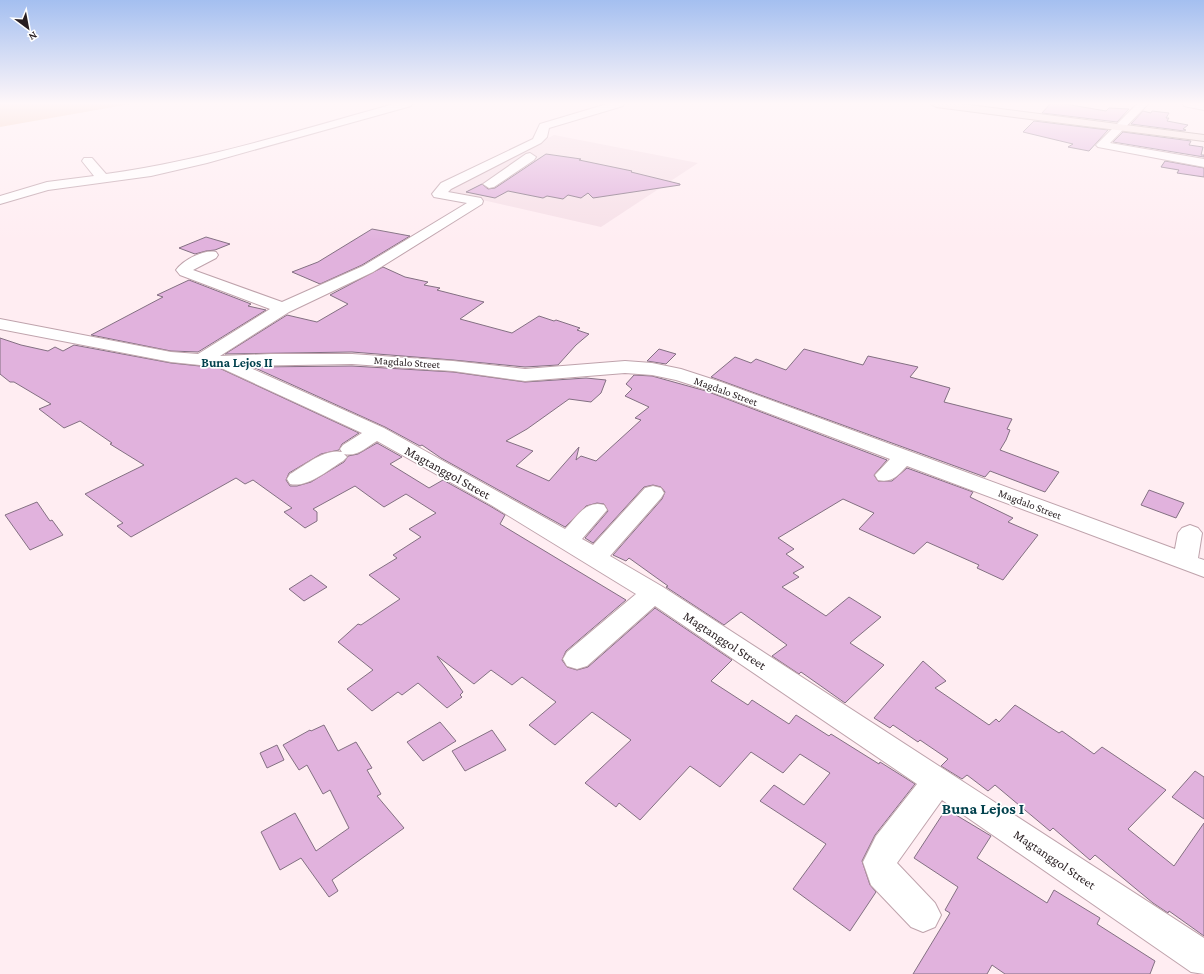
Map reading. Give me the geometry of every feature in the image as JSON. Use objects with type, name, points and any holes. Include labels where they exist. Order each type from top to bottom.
[{"type":"street","points":[[0,200],[47,186],[151,172],[242,149]]},
{"type":"street","points":[[0,324],[171,356],[212,361],[283,308],[368,269],[475,204],[476,201],[469,199],[439,194],[446,186],[520,149]]},
{"type":"street","points":[[489,184],[514,169],[539,149]]},
{"type":"street","points":[[1129,149],[1204,162]]},
{"type":"street","points":[[88,161],[103,178]]},
{"type":"street","points":[[211,255],[186,267],[184,270],[185,272],[283,308]]},
{"type":"street","name":"Magdalo Street","points":[[212,361],[352,359],[453,366],[525,375],[625,367],[652,369],[681,375],[1194,565]]},
{"type":"street","name":"Magtanggol Street","points":[[212,361],[280,387],[377,432],[499,500],[654,594],[938,781],[1204,959]]},
{"type":"street","points":[[298,479],[377,432]]},
{"type":"street","points":[[886,475],[904,457]]},
{"type":"street","points":[[595,558],[653,493]]},
{"type":"street","points":[[567,541],[596,510]]},
{"type":"street","points":[[1190,533],[1194,565]]},
{"type":"street","points":[[577,659],[654,594]]},
{"type":"street","points":[[923,915],[883,874],[880,862],[888,847],[938,781]]},
{"type":"shaded area","points":[[525,149],[628,149],[698,163],[601,227],[443,191]]},
{"type":"building","points":[[1158,149],[1202,149],[1201,155],[1204,155],[1204,157]]},
{"type":"building","points":[[546,154],[581,159],[579,160],[632,171],[631,172],[680,185],[593,198],[588,193],[581,198],[568,195],[563,199],[547,196],[543,198],[508,191],[495,198],[466,192],[482,184],[488,189],[495,188]]},
{"type":"building","points":[[1165,161],[1204,168],[1204,177],[1177,173],[1179,170],[1161,167]]},
{"type":"building","points":[[372,229],[410,236],[362,265],[320,284],[292,272],[318,262]]},
{"type":"building","points":[[206,237],[230,244],[215,250],[195,254],[179,248]]},
{"type":"building","points":[[383,267],[405,277],[428,282],[424,285],[440,288],[437,290],[484,302],[460,319],[512,333],[539,316],[580,328],[577,330],[589,334],[576,345],[558,365],[525,367],[352,352],[225,354],[287,315],[317,322],[348,304],[330,295]]},
{"type":"building","points":[[189,280],[251,304],[248,306],[266,310],[198,352],[171,351],[91,335],[163,297],[157,295]]},
{"type":"building","points":[[0,338],[21,345],[48,351],[55,347],[63,351],[74,345],[171,363],[219,368],[359,433],[342,444],[339,450],[321,454],[289,473],[286,480],[290,486],[297,486],[311,482],[344,462],[348,456],[358,454],[377,443],[402,457],[390,464],[429,488],[443,480],[490,506],[505,515],[500,524],[626,600],[566,651],[562,660],[567,667],[577,670],[588,667],[655,608],[732,660],[711,681],[748,705],[752,700],[789,724],[796,715],[829,736],[831,734],[879,764],[880,762],[915,784],[875,835],[862,861],[870,885],[876,892],[850,931],[793,889],[826,844],[760,801],[774,785],[804,805],[830,773],[800,754],[783,773],[751,752],[720,787],[690,766],[640,820],[619,803],[616,807],[585,783],[631,740],[592,712],[555,745],[529,725],[556,702],[522,677],[512,685],[491,670],[474,684],[437,656],[463,692],[460,695],[462,697],[447,708],[418,683],[402,695],[398,692],[372,711],[347,689],[373,670],[338,642],[358,624],[361,625],[400,599],[369,575],[397,558],[393,555],[421,537],[409,529],[436,513],[406,494],[384,507],[355,486],[313,509],[317,512],[317,521],[305,528],[284,512],[292,508],[253,480],[245,484],[236,478],[131,537],[117,526],[123,523],[85,494],[144,465],[110,444],[112,443],[80,421],[64,428],[39,409],[51,404],[14,382],[10,382],[0,374]]},
{"type":"building","points":[[659,349],[676,354],[666,364],[647,361]]},
{"type":"building","points":[[804,349],[863,365],[868,356],[918,367],[910,377],[950,388],[944,402],[1012,419],[1007,429],[1010,430],[1000,450],[1059,472],[1045,492],[990,471],[985,477],[711,377],[735,357],[751,363],[756,359],[786,370]]},
{"type":"building","points":[[352,366],[453,372],[525,382],[586,378],[606,380],[601,393],[591,402],[569,399],[527,429],[506,441],[533,451],[516,466],[549,481],[579,447],[576,460],[581,456],[596,461],[641,420],[635,418],[649,407],[625,396],[632,389],[626,384],[634,375],[652,376],[706,391],[887,460],[874,475],[878,481],[892,481],[907,468],[973,492],[970,497],[1013,518],[1008,522],[1038,535],[1003,580],[977,568],[979,565],[927,542],[914,554],[859,529],[874,513],[843,499],[778,538],[794,549],[786,554],[804,567],[793,573],[799,577],[782,587],[826,616],[849,597],[881,617],[850,643],[884,665],[845,703],[801,672],[799,674],[772,656],[787,645],[741,612],[724,625],[666,587],[668,586],[629,558],[626,561],[613,555],[662,499],[665,492],[661,487],[653,485],[644,487],[593,543],[585,538],[608,511],[604,504],[597,503],[586,506],[565,527],[441,458],[422,445],[420,446],[385,427],[253,367]]},
{"type":"building","points":[[1149,490],[1184,503],[1176,518],[1141,505]]},
{"type":"building","points":[[37,502],[50,521],[52,520],[63,535],[30,550],[5,515]]},
{"type":"building","points":[[311,575],[327,587],[304,601],[289,589]]},
{"type":"building","points":[[923,661],[946,681],[935,688],[989,725],[996,719],[999,722],[1015,705],[1059,733],[1062,731],[1094,754],[1102,747],[1166,790],[1128,829],[1174,866],[1204,823],[1204,936],[1169,911],[1168,913],[1153,903],[1095,855],[1090,860],[1053,828],[1050,831],[995,785],[988,791],[967,775],[962,779],[941,766],[948,759],[920,740],[918,742],[893,725],[890,728],[874,718]]},
{"type":"building","points":[[440,722],[456,741],[423,761],[407,742]]},
{"type":"building","points":[[324,725],[338,751],[356,742],[372,768],[367,770],[381,794],[377,796],[404,828],[332,880],[338,891],[329,897],[301,858],[280,870],[261,832],[295,813],[316,851],[349,828],[330,790],[323,794],[307,765],[299,770],[283,745],[310,730],[311,731]]},
{"type":"building","points":[[492,730],[506,750],[465,771],[452,751]]},
{"type":"building","points":[[277,745],[284,760],[267,768],[260,753]]},
{"type":"building","points":[[1195,771],[1204,777],[1204,819],[1172,797]]},
{"type":"building","points":[[946,809],[991,836],[977,858],[1047,903],[1054,890],[1100,918],[1097,924],[1155,961],[1150,974],[1005,974],[992,965],[987,974],[913,974],[950,913],[945,910],[958,887],[914,858]]},
{"type":"district","name":"Buna Lejos II","points":[[237,362]]},
{"type":"district","name":"Buna Lejos I","points":[[983,808]]}]
